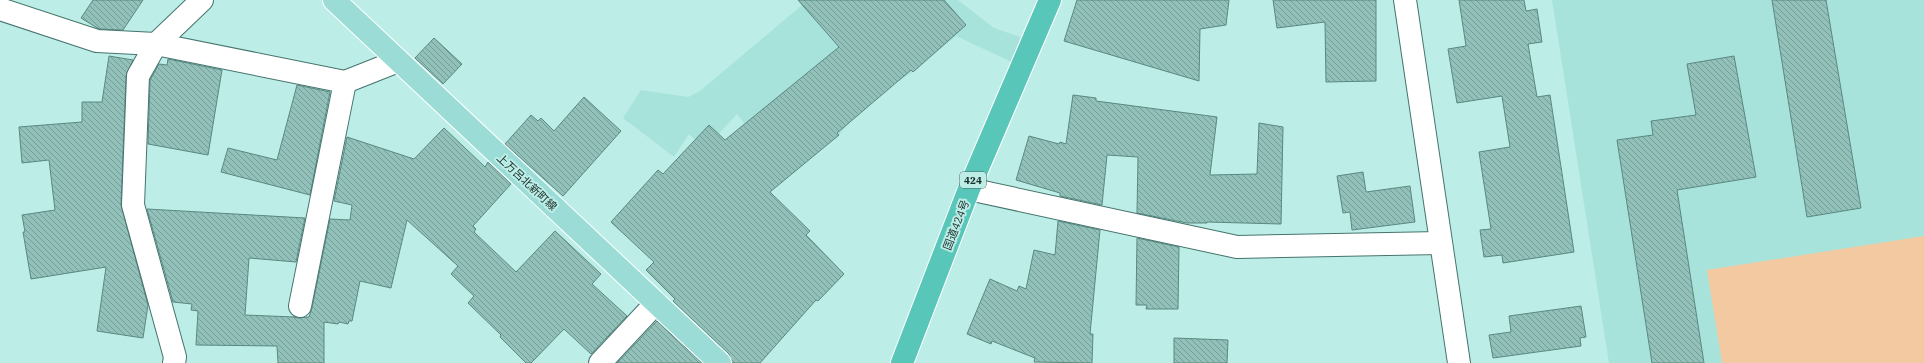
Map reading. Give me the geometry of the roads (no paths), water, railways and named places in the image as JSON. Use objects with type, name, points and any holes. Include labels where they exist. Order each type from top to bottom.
[{"type":"highway","name":"国道424号","points":[[902,363],[970,190],[1050,0]]},
{"type":"main road","name":"上万呂北新町線","points":[[334,0],[720,363]]},
{"type":"street","points":[[174,363],[175,357],[133,205],[138,76],[156,44],[202,0]]},
{"type":"street","points":[[1406,0],[1440,243],[1459,363]]},
{"type":"street","points":[[0,9],[97,41],[156,44],[345,82],[398,61]]},
{"type":"street","points":[[300,306],[345,82]]},
{"type":"street","points":[[970,190],[1237,247],[1440,243]]},
{"type":"street","points":[[600,363],[656,303]]}]
